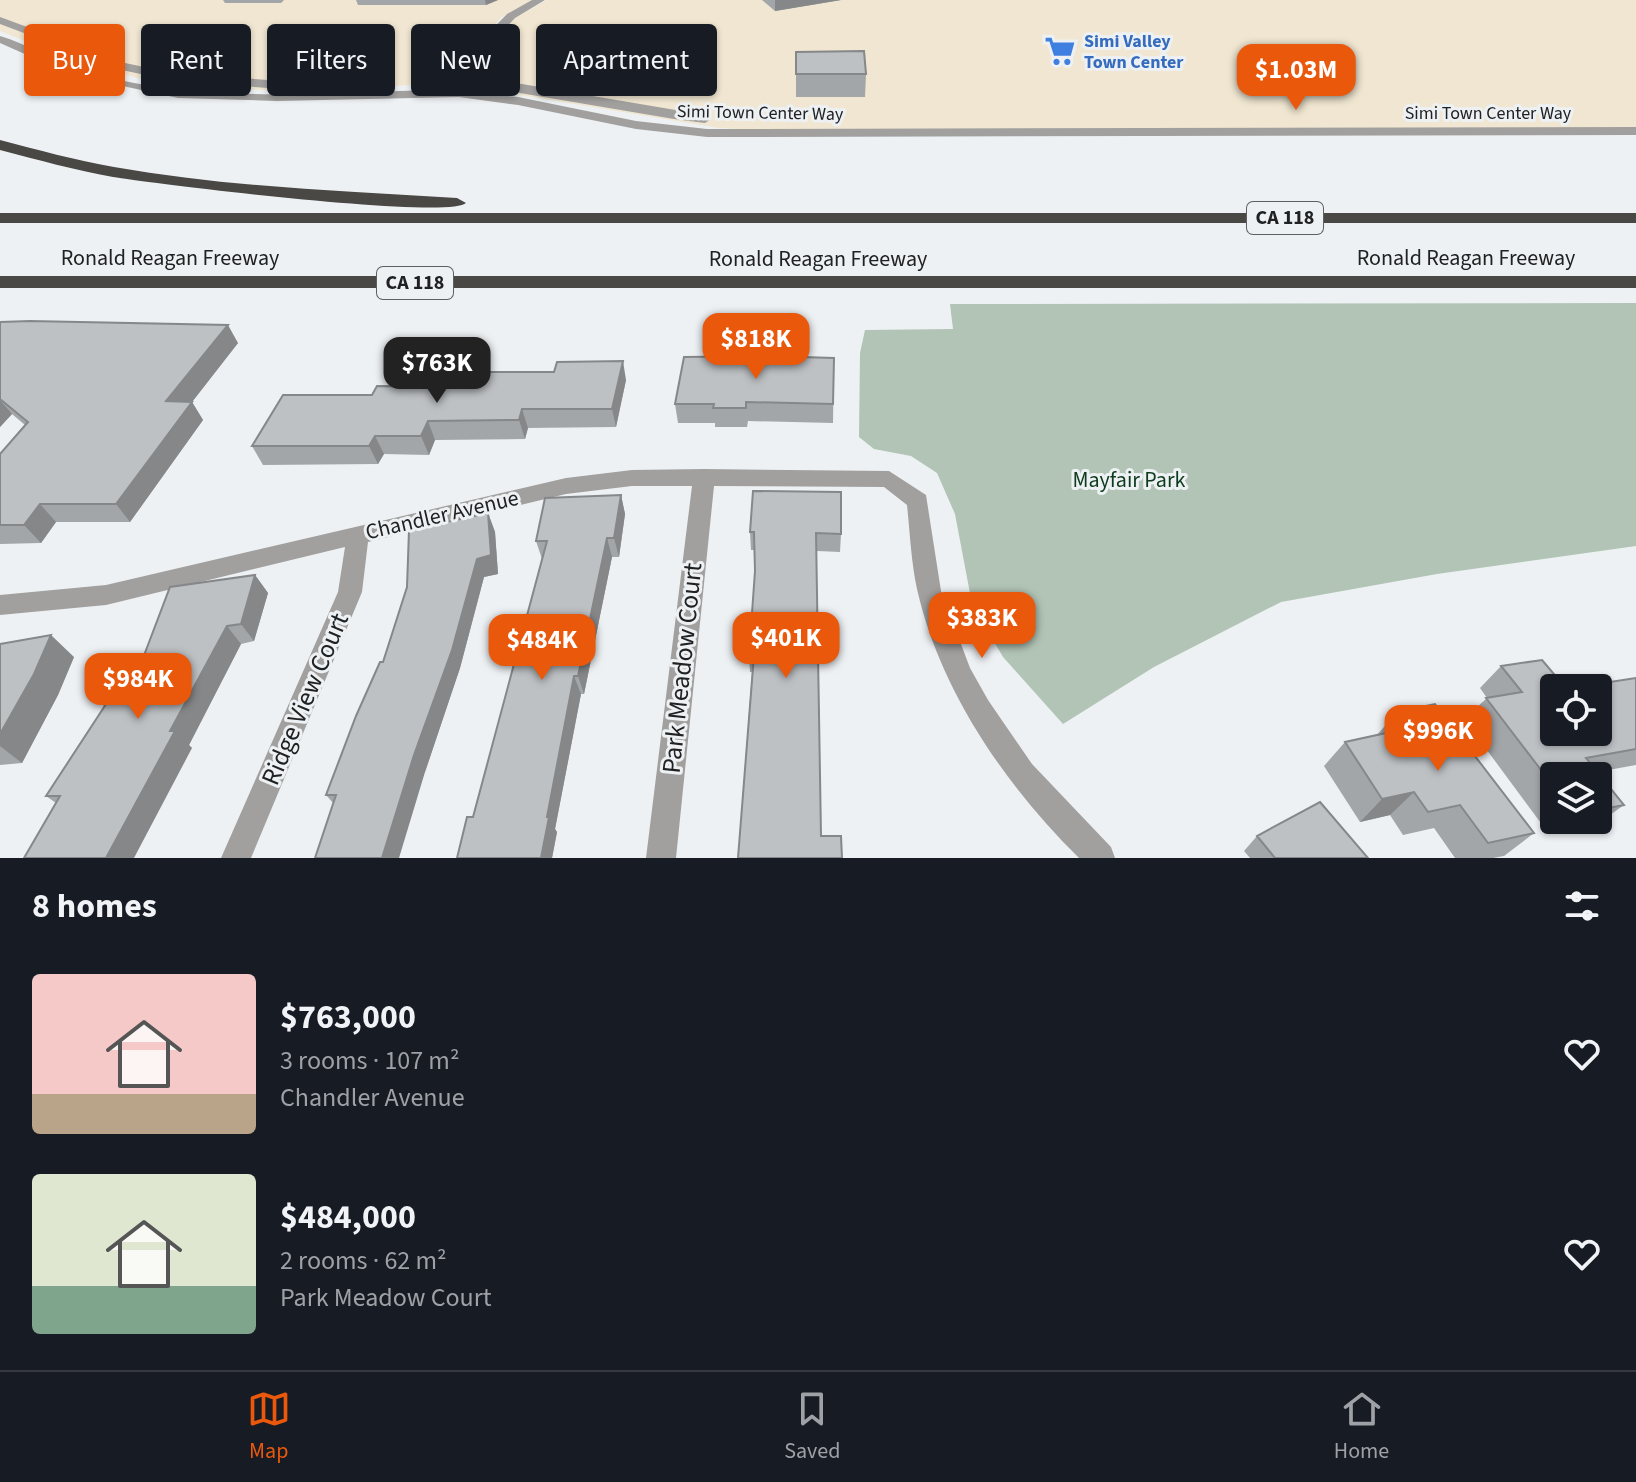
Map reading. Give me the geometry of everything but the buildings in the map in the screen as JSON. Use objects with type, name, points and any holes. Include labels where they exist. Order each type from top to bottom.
[{"type":"highway","points":[[0,145],[51,161],[260,191],[691,218]]},
{"type":"highway","name":"Ronald Reagan Freeway","points":[[0,218],[1636,218]]},
{"type":"highway","name":"Ronald Reagan Freeway","points":[[0,282],[1636,282]]},
{"type":"highway","points":[[0,298],[287,283]]},
{"type":"street","points":[[503,24],[511,16],[540,0]]},
{"type":"street","points":[[0,20],[122,66],[173,77],[267,84]]},
{"type":"street","name":"Simi Town Center Way","points":[[0,39],[76,72],[178,94],[277,97],[411,93]]},
{"type":"street","name":"Simi Town Center Way","points":[[520,88],[684,117],[956,131]]},
{"type":"street","name":"Simi Town Center Way","points":[[474,96],[518,101],[636,125],[707,133],[1636,131]]},
{"type":"street","name":"Park Meadow Court","points":[[661,858],[704,477]]},
{"type":"street","name":"Chandler Avenue","points":[[0,605],[106,595],[566,486],[632,478],[889,479],[918,501],[923,562],[933,605],[958,668],[981,711],[1035,788],[1100,858]]},
{"type":"street","name":"Ridge View Court","points":[[236,858],[350,592],[358,535]]},
{"type":"shaded area","points":[[0,0],[536,0],[502,17],[495,24],[411,24],[411,85],[395,86],[395,24],[267,24],[267,90],[251,89],[251,24],[141,24],[141,79],[125,75],[125,24],[24,24],[24,41],[0,31]]},
{"type":"shaded area","name":"Simi Valley Town Center","points":[[547,0],[1636,0],[1636,131],[780,131],[719,128],[520,95],[520,24],[510,24],[516,17]]},
{"type":"green space","name":"Mayfair Park","points":[[1636,303],[1636,546],[1437,574],[1281,602],[1154,667],[1063,724],[1003,657],[972,604],[955,514],[937,473],[911,456],[874,449],[859,437],[860,353],[865,330],[953,329],[950,304]]},
{"type":"place","name":"Simi Valley Town Center","points":[[1060,51]]}]
